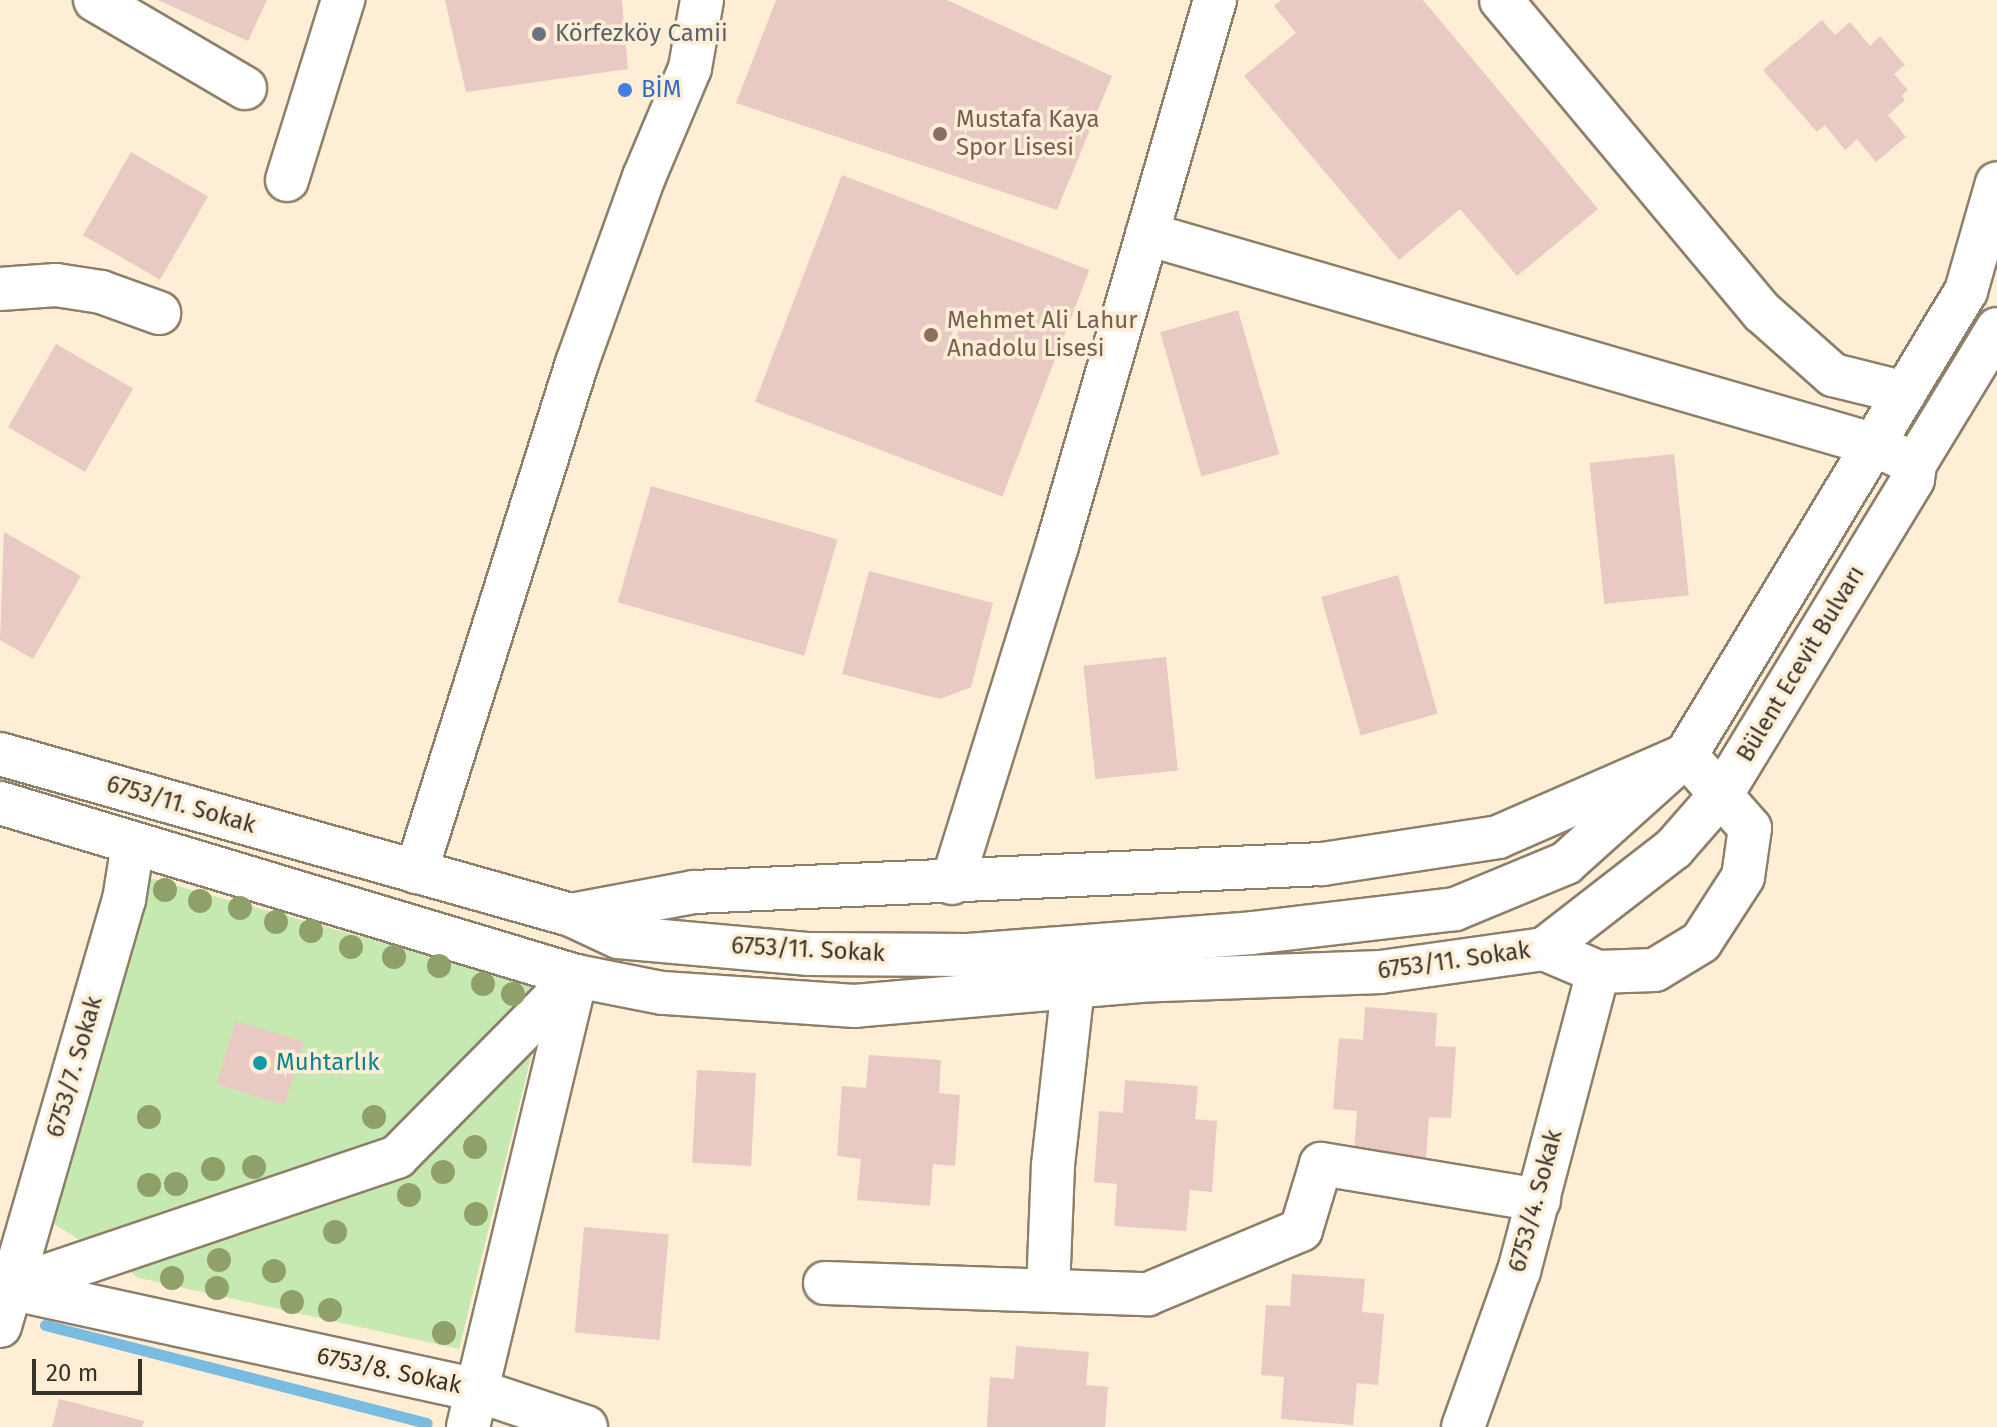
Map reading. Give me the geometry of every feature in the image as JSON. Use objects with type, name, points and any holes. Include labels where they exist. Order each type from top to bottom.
[{"type":"street","points":[[95,0],[245,88]]},
{"type":"street","points":[[287,180],[343,0]]},
{"type":"street","points":[[416,872],[577,363],[644,177],[690,68],[702,0]]},
{"type":"street","points":[[952,883],[1215,0]]},
{"type":"street","points":[[1501,0],[1762,312],[1833,375],[1905,393]]},
{"type":"street","name":"Bülent Ecevit Bulvarı","points":[[1686,755],[1966,291],[1997,183]]},
{"type":"street","points":[[1147,234],[1875,445],[1915,464]]},
{"type":"street","points":[[0,289],[56,285],[101,292],[159,313]]},
{"type":"street","name":"Bülent Ecevit Bulvarı","points":[[1544,949],[1674,848],[1723,792],[1913,479],[1915,464],[1997,329]]},
{"type":"street","name":"6753/11. Sokak","points":[[0,754],[571,915],[618,937],[809,954],[968,955],[1252,933],[1455,909],[1566,863],[1686,755],[1723,792],[1750,828],[1743,877],[1701,942],[1655,970],[1598,972],[1544,949],[1381,972],[1073,987],[855,1006],[662,993],[576,976],[0,803]]},
{"type":"street","points":[[571,915],[694,892],[952,883],[1322,864],[1498,837],[1686,755]]},
{"type":"street","name":"6753/7. Sokak","points":[[3,1301],[124,900],[133,844]]},
{"type":"street","name":"6753/4. Sokak","points":[[1463,1427],[1539,1200],[1598,972]]},
{"type":"street","points":[[3,1301],[397,1157],[576,976]]},
{"type":"street","points":[[472,1409],[576,976]]},
{"type":"street","points":[[1048,1290],[1053,1165],[1073,987]]},
{"type":"street","points":[[825,1283],[1148,1294],[1301,1230],[1321,1164],[1539,1200]]},
{"type":"street","name":"6753/8. Sokak","points":[[3,1301],[472,1409],[586,1427]]},
{"type":"green space","points":[[149,878],[548,988],[459,1349],[139,1278],[45,1218]]},
{"type":"building","points":[[158,0],[267,0],[248,41]]},
{"type":"building","name":"Körfezköy Camii","points":[[445,0],[622,0],[628,69],[466,92]]},
{"type":"building","name":"Mustafa Kaya Spor Lisesi","points":[[776,0],[947,0],[1112,76],[1057,210],[736,103]]},
{"type":"building","points":[[1281,0],[1423,0],[1598,209],[1517,276],[1460,209],[1399,260],[1244,76],[1296,33],[1274,6]]},
{"type":"building","points":[[1822,20],[1835,35],[1850,22],[1870,46],[1880,36],[1905,65],[1894,74],[1908,90],[1902,95],[1905,100],[1888,115],[1906,137],[1876,162],[1857,139],[1845,150],[1825,125],[1817,132],[1763,70]]},
{"type":"building","points":[[131,152],[208,196],[160,280],[83,235]]},
{"type":"building","name":"Mehmet Ali Lahur Anadolu Lisesi","points":[[842,175],[1089,270],[1002,497],[755,402]]},
{"type":"building","points":[[1238,310],[1279,454],[1201,477],[1160,332]]},
{"type":"building","points":[[56,344],[133,388],[85,472],[8,427]]},
{"type":"building","points":[[1674,454],[1689,595],[1604,604],[1589,463]]},
{"type":"building","points":[[651,486],[837,539],[804,656],[618,602]]},
{"type":"building","points":[[4,532],[81,576],[33,659],[0,640]]},
{"type":"building","points":[[869,571],[993,603],[971,687],[940,699],[842,674]]},
{"type":"building","points":[[1398,575],[1438,713],[1361,735],[1321,597]]},
{"type":"building","points":[[1166,657],[1178,770],[1095,779],[1083,666]]},
{"type":"building","points":[[1365,1007],[1437,1013],[1435,1046],[1456,1047],[1451,1118],[1429,1117],[1426,1158],[1354,1152],[1357,1111],[1333,1109],[1339,1038],[1363,1040]]},
{"type":"building","name":"Muhtarlık","points":[[236,1021],[304,1042],[285,1105],[217,1084]]},
{"type":"building","points":[[869,1055],[941,1060],[939,1093],[960,1095],[955,1166],[933,1164],[930,1206],[857,1200],[861,1159],[837,1156],[842,1086],[866,1088]]},
{"type":"building","points":[[697,1070],[756,1073],[751,1166],[692,1163]]},
{"type":"building","points":[[1125,1080],[1198,1086],[1195,1119],[1217,1121],[1212,1192],[1190,1190],[1186,1231],[1114,1226],[1117,1184],[1094,1182],[1099,1111],[1123,1113]]},
{"type":"building","points":[[584,1227],[669,1234],[659,1340],[575,1333]]},
{"type":"building","points":[[1292,1274],[1365,1279],[1362,1312],[1384,1314],[1378,1385],[1357,1383],[1353,1425],[1281,1419],[1284,1377],[1261,1375],[1266,1305],[1290,1306]]},
{"type":"building","points":[[1016,1346],[1089,1352],[1086,1385],[1108,1387],[1105,1427],[987,1427],[990,1377],[1014,1379]]},
{"type":"building","points":[[59,1399],[144,1421],[142,1427],[52,1427]]},
{"type":"waterway","points":[[45,1325],[427,1423]]},
{"type":"place","name":"Körfezköy Camii","points":[[539,34]]},
{"type":"place","name":"BİM","points":[[625,90]]},
{"type":"place","name":"Mustafa Kaya Spor Lisesi","points":[[940,134]]},
{"type":"place","name":"Mehmet Ali Lahur Anadolu Lisesi","points":[[931,335]]},
{"type":"place","name":"Muhtarlık","points":[[260,1063]]}]
